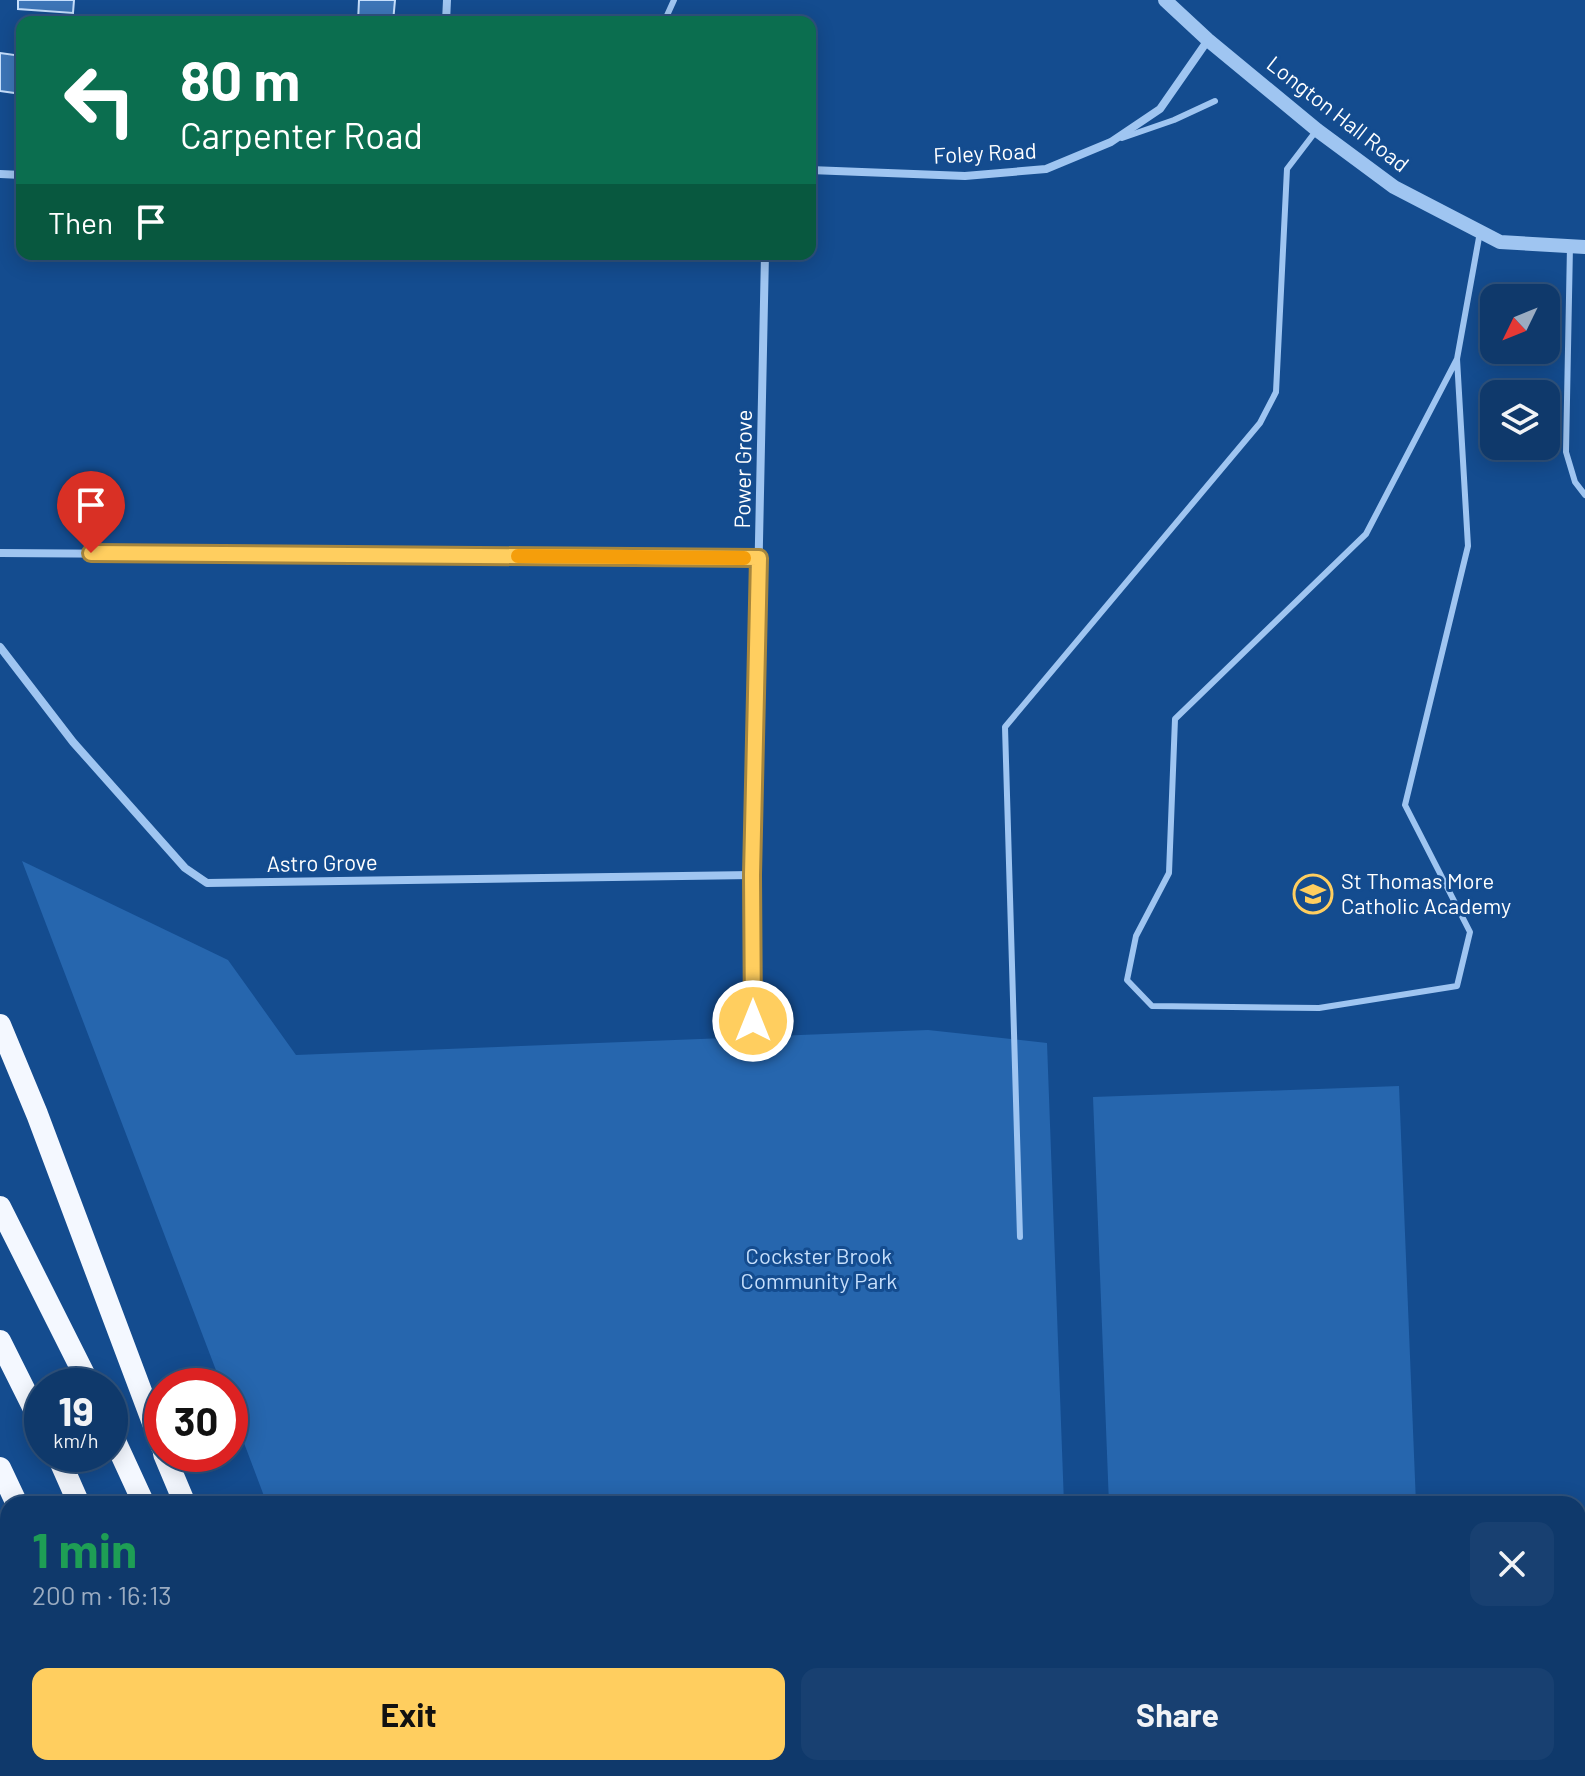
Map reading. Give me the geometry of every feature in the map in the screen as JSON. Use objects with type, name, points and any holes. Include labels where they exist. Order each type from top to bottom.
[{"type":"highway","points":[[0,1025],[37,1114],[144,1399]]},
{"type":"highway","points":[[0,1207],[81,1368]]},
{"type":"highway","points":[[0,1341],[24,1389]]},
{"type":"highway","points":[[0,1468],[13,1496]]},
{"type":"highway","points":[[128,1469],[140,1496]]},
{"type":"highway","points":[[65,1472],[75,1496]]},
{"type":"highway","points":[[172,1472],[182,1496]]},
{"type":"street","name":"Longton Hall Road","points":[[1165,0],[1208,40],[1317,130],[1394,187],[1500,242],[1578,246]]},
{"type":"street","name":"Foley Road","points":[[816,170],[965,176],[1046,169],[1111,142],[1160,109],[1208,40]]},
{"type":"street","name":"Power Grove","points":[[753,1021],[752,875],[765,260]]},
{"type":"street","points":[[0,553],[759,558]]},
{"type":"street","name":"Astro Grove","points":[[0,647],[83,754],[185,868],[207,883],[752,875]]},
{"type":"lane","points":[[1111,142],[1174,120],[1215,101]]},
{"type":"lane","points":[[1020,1237],[1005,727],[1260,423],[1271,402],[1276,392],[1287,169],[1317,130]]},
{"type":"lane","points":[[1457,359],[1366,534],[1175,719],[1169,873],[1136,936],[1127,980],[1152,1006],[1319,1008],[1457,986],[1470,932],[1405,805],[1468,546],[1457,359],[1480,232]]},
{"type":"lane","points":[[1578,246],[1566,452],[1575,482],[1585,495]]},
{"type":"green space","name":"Cockster Brook Community Park","points":[[22,861],[228,960],[296,1055],[928,1030],[1047,1043],[1064,1496],[264,1496],[248,1454],[248,1368],[215,1368]]},
{"type":"green space","points":[[1399,1086],[1416,1496],[1109,1496],[1093,1097]]},
{"type":"building","points":[[18,0],[74,0],[73,13],[18,9]]},
{"type":"building","points":[[359,0],[395,0],[394,16],[358,16]]},
{"type":"building","points":[[0,53],[16,55],[16,93],[0,91]]},
{"type":"slow traffic","points":[[518,556],[744,558]]},
{"type":"place","name":"St Thomas More Catholic Academy","points":[[1313,894]]},
{"type":"route","points":[[91,553],[759,558],[752,875],[753,1021]]}]
